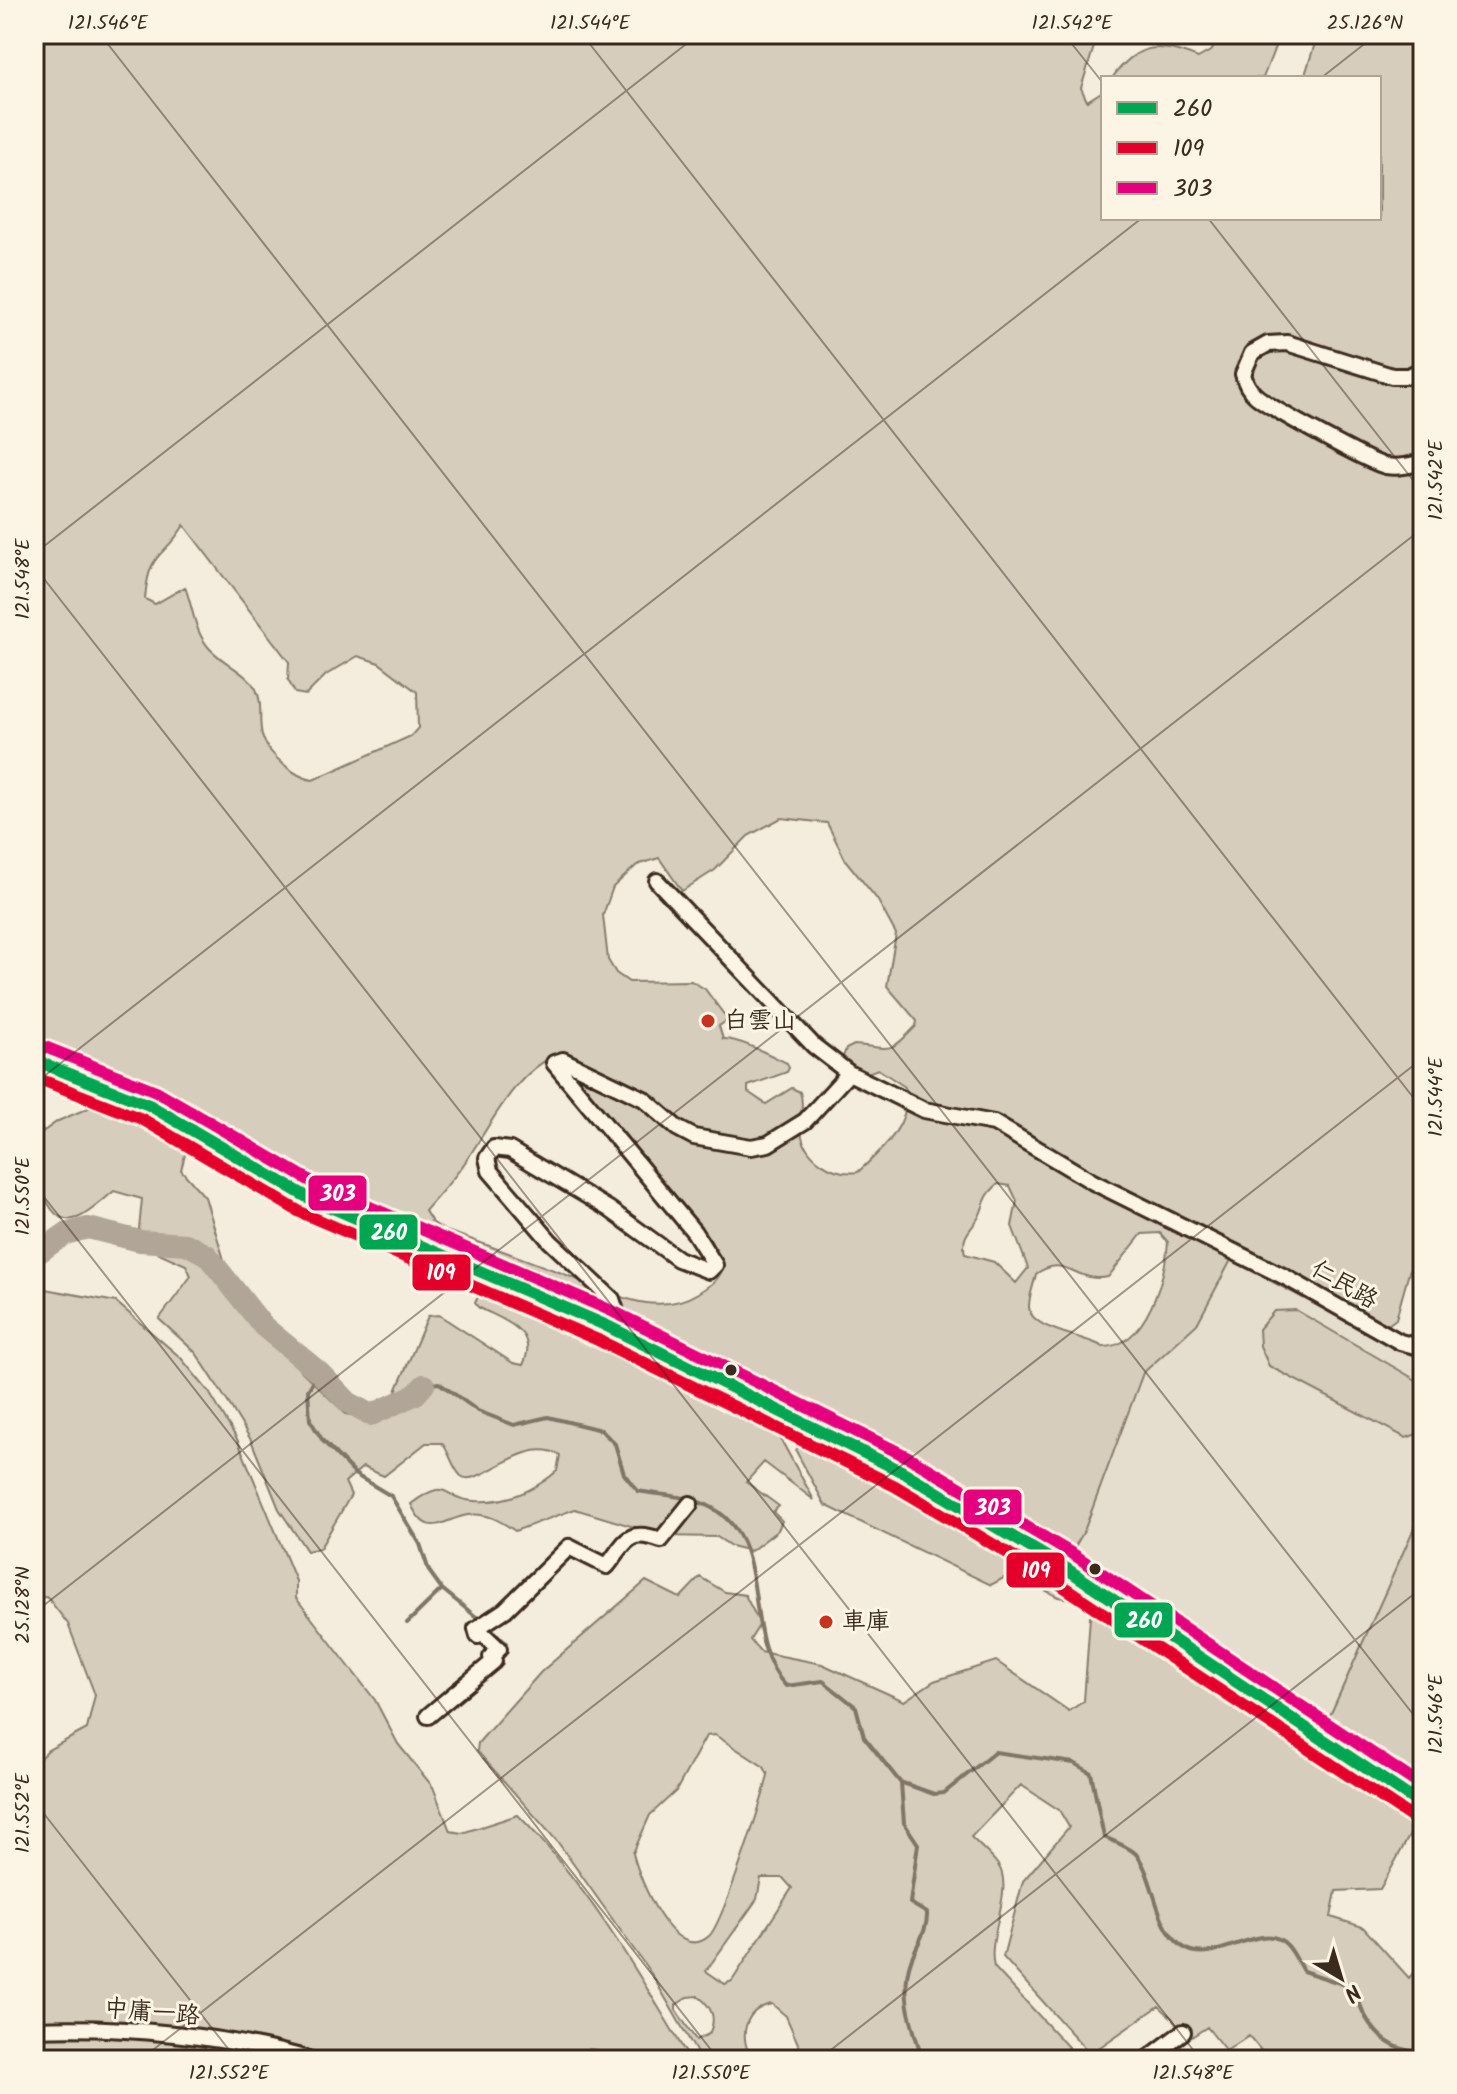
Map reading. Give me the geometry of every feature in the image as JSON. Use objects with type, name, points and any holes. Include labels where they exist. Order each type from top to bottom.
[{"type":"main road","points":[[34,1060],[149,1105],[307,1197],[498,1282],[605,1325],[903,1472],[1127,1608],[1423,1806]]},
{"type":"street","points":[[1423,369],[1409,376],[1392,376],[1287,343],[1275,343],[1252,353],[1243,374],[1247,385],[1261,399],[1363,457],[1385,466],[1405,467],[1423,462]]},
{"type":"street","name":"仁民路","points":[[657,881],[814,1046],[849,1073],[924,1110],[994,1123],[1093,1182],[1287,1278],[1400,1342],[1423,1348]]},
{"type":"street","points":[[624,1335],[612,1299],[550,1241],[490,1171],[487,1158],[494,1148],[510,1150],[609,1209],[691,1266],[709,1271],[715,1265],[694,1232],[554,1063],[563,1060],[644,1099],[677,1128],[694,1137],[751,1147],[768,1144],[805,1121],[849,1073]]},
{"type":"street","points":[[428,1716],[494,1661],[491,1657],[499,1649],[483,1634],[478,1636],[476,1629],[505,1610],[569,1547],[607,1566],[631,1536],[640,1533],[661,1540],[690,1504]]},
{"type":"street","name":"中庸一路","points":[[34,2029],[67,2028],[219,2040],[261,2045],[311,2060]]},
{"type":"street","points":[[1146,2060],[1183,2032]]},
{"type":"shaded area","points":[[34,34],[1098,34],[1081,88],[1087,101],[1101,92],[1101,220],[1381,220],[1381,76],[1305,76],[1318,34],[1423,34],[1423,360],[1389,370],[1270,339],[1239,377],[1380,471],[1423,466],[1423,1262],[1413,1258],[1396,1319],[1384,1328],[1341,1318],[1231,1260],[1197,1324],[1143,1373],[1084,1531],[1073,1550],[790,1402],[590,1310],[376,1218],[121,1077],[34,1042]],"holes":[[[184,525],[289,662],[288,680],[295,693],[306,695],[326,675],[358,656],[379,663],[417,692],[418,728],[411,736],[313,780],[284,765],[263,738],[256,689],[205,642],[185,587],[155,604],[145,599],[154,563]],[[781,818],[827,823],[846,861],[877,899],[896,934],[887,986],[917,1021],[916,1026],[899,1042],[888,1048],[854,1045],[846,1049],[841,1062],[862,1075],[878,1069],[905,1087],[907,1100],[905,1112],[894,1134],[858,1172],[830,1168],[807,1149],[801,1130],[800,1092],[792,1088],[766,1104],[748,1092],[748,1086],[787,1072],[787,1063],[746,1044],[723,1039],[719,1026],[728,1020],[705,989],[691,981],[629,982],[616,973],[608,960],[603,915],[613,887],[637,865],[659,858],[682,891],[715,870],[748,836]],[[556,1055],[710,1239],[723,1268],[719,1277],[698,1293],[681,1301],[663,1304],[628,1299],[444,1230],[432,1222],[425,1211],[461,1168],[514,1090],[540,1064]],[[998,1184],[1010,1186],[1017,1201],[1012,1226],[1028,1268],[1016,1283],[994,1262],[965,1254],[966,1236]],[[1160,1233],[1168,1242],[1158,1291],[1151,1308],[1131,1336],[1118,1344],[1103,1347],[1047,1326],[1031,1314],[1029,1302],[1036,1274],[1055,1266],[1087,1276],[1108,1277],[1142,1234]]]},
{"type":"shaded area","points":[[1221,34],[1280,34],[1264,76],[1114,76],[1131,57],[1150,48],[1172,50],[1198,58],[1212,50]]},
{"type":"shaded area","points":[[1267,349],[1286,349],[1375,379],[1409,381],[1423,376],[1423,452],[1403,461],[1383,460],[1254,388],[1248,369],[1254,358]]},
{"type":"shaded area","points":[[100,1103],[187,1147],[181,1170],[205,1197],[225,1263],[268,1339],[346,1414],[378,1420],[391,1403],[428,1316],[439,1315],[513,1363],[523,1365],[527,1343],[523,1335],[508,1322],[478,1307],[475,1303],[482,1289],[549,1311],[678,1374],[780,1438],[814,1500],[764,1462],[746,1482],[779,1506],[773,1512],[782,1521],[778,1530],[751,1551],[731,1546],[717,1537],[664,1536],[575,1509],[515,1531],[481,1515],[468,1515],[430,1525],[423,1522],[411,1504],[424,1495],[439,1490],[474,1501],[508,1498],[529,1490],[557,1471],[560,1455],[546,1450],[531,1451],[469,1478],[461,1476],[442,1443],[426,1443],[384,1476],[363,1467],[345,1482],[351,1495],[320,1548],[307,1551],[279,1509],[251,1440],[231,1407],[196,1353],[159,1319],[191,1276],[186,1265],[143,1246],[138,1239],[142,1199],[114,1191],[82,1216],[65,1219],[48,1204],[39,1177],[34,1138],[58,1121]]},
{"type":"shaded area","points":[[1231,1259],[1341,1318],[1423,1354],[1423,1508],[1328,1720],[1073,1550],[1084,1531],[1143,1373],[1197,1324]]},
{"type":"shaded area","points":[[34,1287],[116,1302],[181,1358],[209,1392],[237,1439],[296,1581],[296,1598],[375,1700],[398,1744],[433,1787],[450,1831],[462,1833],[518,1815],[590,1901],[690,2060],[610,2060],[593,2049],[562,2060],[34,2060],[34,1764],[48,1750],[87,1729],[95,1695],[68,1624],[47,1597],[34,1598]]},
{"type":"shaded area","points":[[1296,1310],[1423,1384],[1423,1432],[1406,1438],[1269,1366],[1260,1346],[1259,1329],[1274,1311]]},
{"type":"shaded area","points":[[799,1444],[877,1480],[1090,1597],[1090,1602],[1058,1597],[1013,1573],[991,1585],[825,1505],[796,1451]]},
{"type":"shaded area","points":[[1423,1508],[1423,1783],[1328,1720]]},
{"type":"shaded area","points":[[700,1577],[725,1592],[745,1595],[760,1624],[750,1640],[761,1652],[822,1664],[904,1701],[934,1681],[996,1661],[1069,1711],[1084,1701],[1090,1617],[1113,1606],[1418,1820],[1380,1889],[1336,1891],[1331,1917],[1363,1927],[1409,1978],[1423,1962],[1423,2051],[1269,2060],[1249,2036],[1226,2051],[1207,2027],[1187,2040],[1172,2018],[1159,2006],[1090,2054],[1003,1957],[1023,1881],[1069,1827],[1059,1810],[1021,1785],[971,1837],[995,1861],[1002,1875],[994,1967],[1080,2060],[805,2060],[786,2016],[772,2004],[755,2012],[746,2026],[746,2043],[753,2060],[701,2060],[652,1975],[557,1841],[477,1751],[478,1743],[541,1672],[646,1581],[680,1598]],"holes":[[[715,1735],[764,1767],[768,1775],[723,1909],[709,1936],[696,1942],[683,1939],[660,1915],[642,1880],[633,1853],[650,1815],[676,1791],[706,1736]],[[761,1878],[783,1878],[792,1888],[732,1981],[725,1984],[706,1971],[757,1899]],[[698,1996],[707,2004],[713,2018],[709,2034],[696,2040],[676,2010],[676,2005],[688,1997]]]},
{"type":"waterway","points":[[34,1256],[65,1234],[88,1228],[140,1241],[186,1244],[207,1255],[263,1326],[319,1372],[348,1402],[371,1415],[416,1394],[424,1385]]},
{"type":"waterway","points":[[319,1372],[308,1390],[310,1420],[323,1441],[356,1475],[391,1496],[420,1544],[429,1571],[442,1589],[480,1620]]},
{"type":"waterway","points":[[424,1385],[439,1383],[478,1411],[514,1425],[548,1417],[601,1430],[615,1444],[624,1474],[638,1491],[699,1502],[724,1516],[740,1536],[749,1560],[763,1640],[771,1665],[786,1686],[823,1681],[856,1707],[864,1737],[900,1782],[934,1794],[944,1793],[995,1752],[1074,1763],[1091,1773],[1104,1837],[1136,1854],[1148,1876],[1166,1928],[1183,1947],[1196,1952],[1210,1952],[1251,1939],[1276,1938],[1287,1945],[1303,1971],[1355,1988],[1363,2012],[1377,2033],[1387,2041],[1409,2051],[1423,2051]]},
{"type":"waterway","points":[[407,1623],[442,1589]]},
{"type":"waterway","points":[[487,1626],[506,1643]]},
{"type":"waterway","points":[[901,1783],[904,1823],[918,1844],[910,1903],[927,1913],[906,1985],[909,2011],[923,2060]]},
{"type":"transit line","name":"303","points":[[40,1045],[156,1091],[314,1183],[612,1311],[910,1458],[1076,1556],[1423,1787]]},
{"type":"transit line","name":"260","points":[[34,1060],[149,1105],[307,1197],[605,1325],[903,1472],[1067,1569],[1423,1806]]},
{"type":"transit line","name":"109","points":[[34,1077],[142,1119],[300,1212],[598,1340],[895,1486],[1058,1583],[1414,1819]]},
{"type":"place","name":"白雲山","points":[[708,1021]]},
{"type":"place","name":"車庫","points":[[826,1622]]}]
